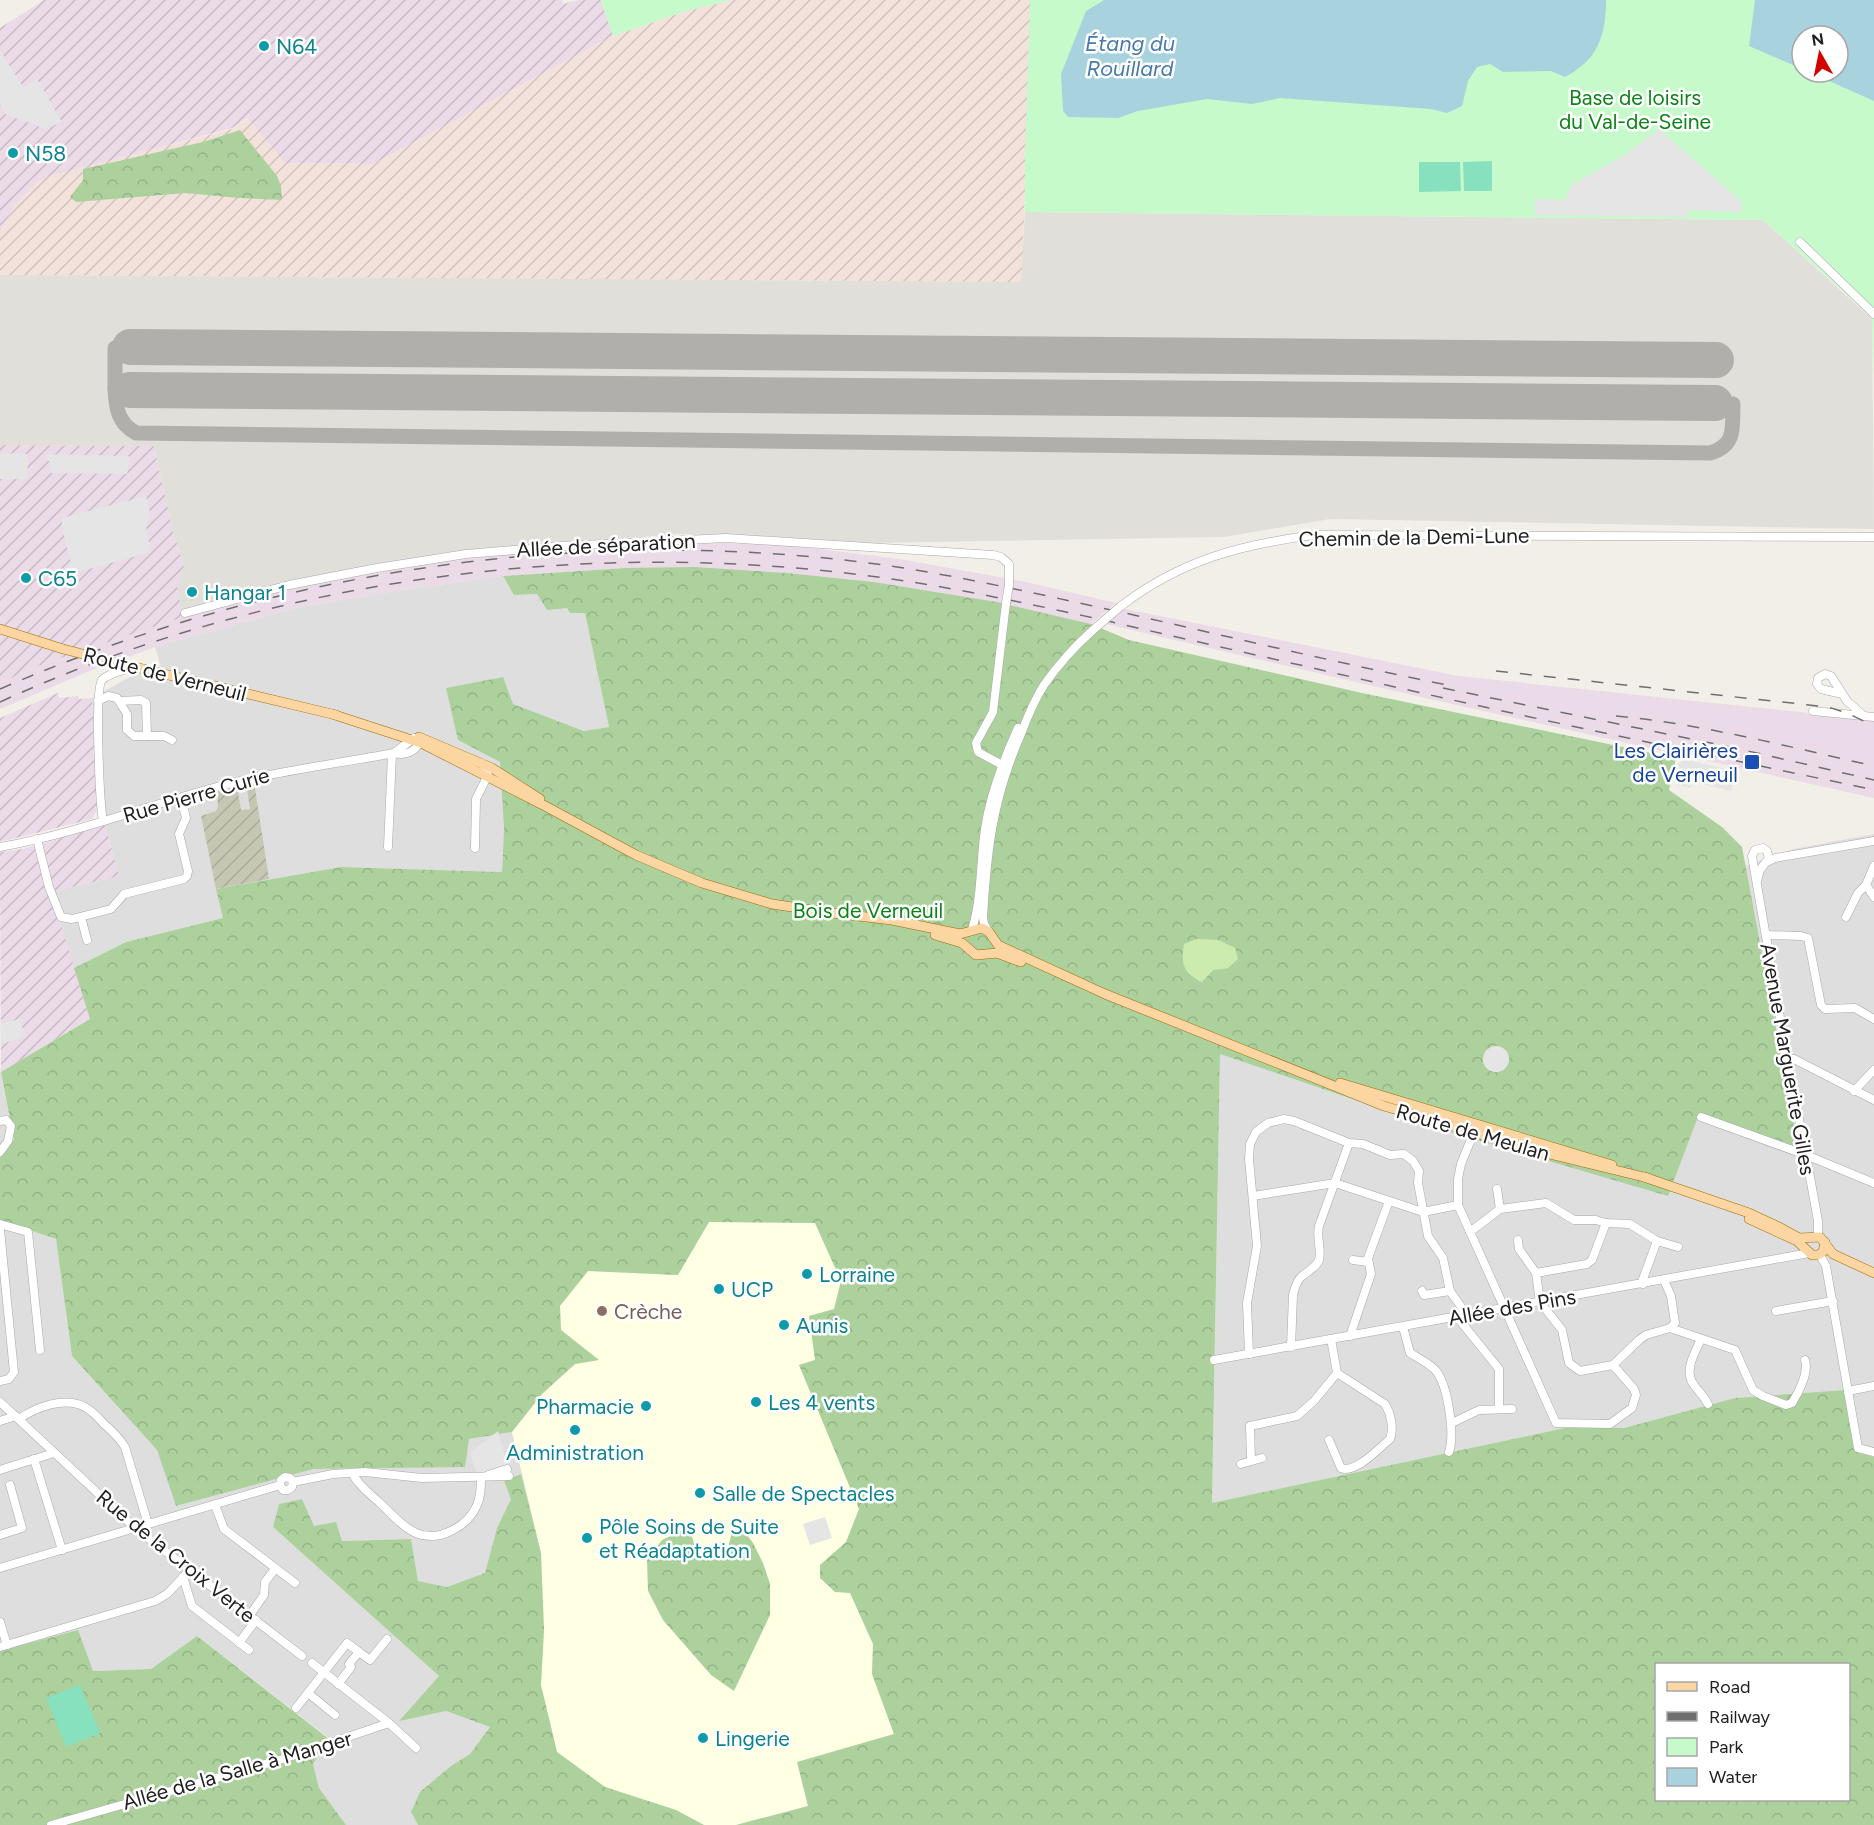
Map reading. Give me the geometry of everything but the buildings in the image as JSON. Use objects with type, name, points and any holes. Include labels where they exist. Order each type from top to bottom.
[{"type":"main road","name":"Route de Verneuil","points":[[0,628],[63,649],[132,667],[368,722],[482,763],[535,795],[547,807]]},
{"type":"main road","name":"Route de Verneuil","points":[[332,714],[418,739],[636,855],[702,883],[772,904],[841,915],[948,938],[962,943],[967,949]]},
{"type":"main road","name":"Route de Verneuil","points":[[841,915],[892,920],[957,933],[971,931]]},
{"type":"main road","points":[[979,928],[990,934],[993,946],[986,954],[976,955],[967,949],[966,940],[971,931],[979,928]]},
{"type":"main road","name":"Route de Meulan","points":[[990,934],[996,943],[1106,994]]},
{"type":"main road","name":"Route de Meulan","points":[[986,954],[1001,954],[1106,994],[1384,1106],[1573,1152],[1770,1222],[1798,1238],[1818,1238]]},
{"type":"main road","name":"Route de Meulan","points":[[1709,1199],[1760,1225],[1794,1239],[1808,1251]]},
{"type":"main road","points":[[1818,1238],[1806,1243],[1808,1251],[1813,1256],[1820,1254],[1837,1257],[1874,1274]]},
{"type":"main road","points":[[1818,1238],[1825,1248],[1820,1254]]},
{"type":"main road","points":[[1818,1238],[1837,1257]]},
{"type":"street","points":[[1800,242],[1874,314]]},
{"type":"street","name":"Chemin de la Demi-Lune","points":[[1004,766],[1022,720],[1043,686],[1078,644],[1122,606],[1155,582],[1184,567],[1223,552],[1259,543],[1313,535],[1874,537]]},
{"type":"street","name":"Allée de séparation","points":[[186,613],[289,585],[466,554],[654,540],[726,538],[993,555],[1001,557],[1009,564],[1009,585],[993,712],[976,743],[978,752],[1004,766]]},
{"type":"street","points":[[103,821],[99,686],[102,680],[112,674],[132,667]]},
{"type":"street","points":[[1842,694],[1864,717]]},
{"type":"street","points":[[98,701],[111,696],[117,698],[127,714],[127,730],[134,736],[164,736],[172,740]]},
{"type":"street","points":[[119,701],[141,700],[146,703],[147,736]]},
{"type":"street","points":[[1813,711],[1874,717]]},
{"type":"street","points":[[388,847],[393,753],[398,740],[394,733]]},
{"type":"street","name":"Rue Pierre Curie","points":[[0,847],[103,821],[219,786],[286,771],[393,753],[418,739]]},
{"type":"street","points":[[475,848],[477,799],[487,776],[482,763]]},
{"type":"street","points":[[971,931],[978,911],[985,829],[990,801],[1004,766]]},
{"type":"street","points":[[990,934],[983,917],[987,854],[1004,766]]},
{"type":"street","points":[[37,839],[49,887],[62,918],[69,920],[111,909],[124,894],[184,879],[187,876],[188,871],[179,834],[186,816],[181,798]]},
{"type":"street","points":[[1793,855],[1757,848],[1753,852],[1753,859],[1758,864],[1765,863],[1793,855],[1874,841]]},
{"type":"street","points":[[1756,881],[1769,856],[1767,851]]},
{"type":"street","name":"Avenue Marguerite Gilles","points":[[1753,859],[1818,1221],[1818,1238]]},
{"type":"street","points":[[1846,917],[1858,893],[1866,885],[1874,866]]},
{"type":"street","points":[[1866,885],[1874,897]]},
{"type":"street","points":[[81,917],[87,940]]},
{"type":"street","points":[[1766,935],[1808,938],[1821,1005],[1825,1009],[1833,1010],[1855,1008],[1874,1019]]},
{"type":"street","points":[[1787,1058],[1794,1059],[1874,1100]]},
{"type":"street","points":[[1854,1091],[1874,1070]]},
{"type":"street","points":[[1701,1117],[1806,1155],[1874,1183]]},
{"type":"street","points":[[1249,1354],[1247,1303],[1257,1246],[1249,1159],[1251,1143],[1256,1132],[1268,1124],[1284,1119],[1349,1143],[1363,1144],[1390,1155],[1404,1154],[1413,1161],[1419,1171],[1418,1183],[1428,1236],[1443,1258],[1449,1291],[1467,1315]]},
{"type":"street","points":[[0,1121],[6,1120],[11,1126],[8,1141],[0,1152]]},
{"type":"street","points":[[1473,1128],[1458,1179],[1458,1205],[1556,1423],[1610,1424],[1632,1407],[1636,1395],[1634,1389],[1613,1365]]},
{"type":"street","points":[[1291,1347],[1293,1295],[1299,1280],[1317,1264],[1319,1259],[1318,1226],[1349,1143]]},
{"type":"street","points":[[1253,1196],[1335,1183],[1423,1212],[1458,1205]]},
{"type":"street","points":[[1497,1188],[1500,1209]]},
{"type":"street","points":[[1350,1336],[1371,1274],[1368,1258],[1389,1201]]},
{"type":"street","points":[[1470,1232],[1500,1209],[1546,1203],[1574,1220],[1630,1224],[1657,1241],[1678,1247]]},
{"type":"street","points":[[1536,1273],[1587,1264],[1592,1260],[1606,1223]]},
{"type":"street","points":[[0,1224],[28,1232],[40,1350]]},
{"type":"street","points":[[0,1230],[14,1372],[9,1379],[0,1381]]},
{"type":"street","points":[[1518,1240],[1518,1249],[1536,1273],[1540,1302],[1562,1330],[1568,1359],[1575,1369],[1580,1371],[1613,1365],[1646,1335],[1670,1328],[1675,1323],[1674,1306],[1664,1280]]},
{"type":"street","points":[[1643,1284],[1657,1241]]},
{"type":"street","name":"Allée des Pins","points":[[1214,1360],[1643,1284],[1808,1251]]},
{"type":"street","points":[[1820,1254],[1826,1266],[1833,1301],[1858,1448],[1874,1452]]},
{"type":"street","points":[[1826,1266],[1837,1257]]},
{"type":"street","points":[[1353,1260],[1368,1262]]},
{"type":"street","points":[[1422,1291],[1424,1295],[1449,1291]]},
{"type":"street","points":[[1776,1311],[1833,1301]]},
{"type":"street","points":[[1457,1317],[1499,1369],[1499,1409]]},
{"type":"street","points":[[1403,1327],[1410,1353],[1436,1371],[1440,1378],[1452,1423],[1453,1441],[1449,1452]]},
{"type":"street","points":[[1670,1328],[1735,1350],[1753,1390],[1786,1405],[1792,1403],[1795,1398],[1807,1367],[1805,1360]]},
{"type":"street","points":[[1701,1339],[1689,1375],[1708,1404]]},
{"type":"street","points":[[1329,1440],[1341,1468],[1353,1470],[1390,1439],[1392,1432],[1389,1411],[1385,1404],[1337,1373],[1331,1340]]},
{"type":"street","points":[[1251,1461],[1250,1426],[1298,1416],[1337,1373]]},
{"type":"street","points":[[1848,1390],[1874,1386]]},
{"type":"street","name":"Rue de la Croix Verte","points":[[0,1402],[135,1528],[302,1656]]},
{"type":"street","points":[[0,1421],[17,1418],[31,1411],[62,1402],[73,1403],[90,1410],[125,1447],[148,1524]]},
{"type":"street","points":[[1452,1423],[1479,1410],[1512,1409]]},
{"type":"street","points":[[0,1470],[54,1453]]},
{"type":"street","points":[[1241,1464],[1262,1458]]},
{"type":"street","points":[[34,1459],[62,1550]]},
{"type":"street","points":[[0,1569],[280,1485],[283,1490],[288,1490],[292,1487],[293,1482],[333,1474],[364,1472],[422,1478],[481,1477],[508,1473]]},
{"type":"street","points":[[352,1473],[358,1482],[408,1529],[430,1536],[456,1529],[469,1518],[480,1496],[481,1477]]},
{"type":"street","points":[[0,1535],[22,1528],[10,1485]]},
{"type":"street","points":[[215,1505],[224,1529],[295,1582]]},
{"type":"street","points":[[239,1643],[264,1595],[265,1582],[275,1569]]},
{"type":"street","points":[[0,1622],[3,1646],[155,1601],[167,1594],[190,1570]]},
{"type":"street","points":[[183,1577],[192,1606],[249,1650]]},
{"type":"street","points":[[297,1708],[347,1642],[370,1660],[387,1639]]},
{"type":"street","points":[[338,1684],[359,1652]]},
{"type":"street","points":[[312,1664],[389,1723],[416,1748]]},
{"type":"street","points":[[308,1694],[335,1715]]},
{"type":"street","name":"Allée de la Salle à Manger","points":[[51,1825],[283,1759],[389,1723]]},
{"type":"shaded area","points":[[44,0],[562,0],[563,4],[578,0],[601,0],[613,36],[373,164],[284,163],[247,118],[232,128],[45,178],[15,205],[0,232],[0,28]]},
{"type":"shaded area","points":[[732,0],[1031,0],[1022,282],[0,275],[0,232],[15,205],[45,177],[232,129],[248,118],[285,163],[373,164],[613,36],[686,11]]},
{"type":"shaded area","points":[[0,50],[23,87],[37,79],[62,122],[46,129],[5,114],[0,104]]},
{"type":"shaded area","points":[[1659,129],[1742,202],[1742,212],[1689,210],[1688,217],[1535,215],[1535,199],[1565,200],[1571,185],[1625,155]]},
{"type":"shaded area","points":[[1025,212],[1763,220],[1872,319],[1874,529],[1330,519],[1224,537],[865,543],[679,534],[503,548],[299,580],[184,617],[177,588],[184,566],[173,531],[154,446],[0,445],[0,275],[1021,282]]},
{"type":"shaded area","points":[[0,445],[154,446],[173,531],[184,566],[177,588],[184,617],[38,666],[0,683]]},
{"type":"shaded area","points":[[0,453],[28,454],[27,479],[0,479]]},
{"type":"shaded area","points":[[46,454],[129,456],[130,460],[127,474],[50,473],[51,463],[45,458]]},
{"type":"shaded area","points":[[146,496],[150,513],[146,528],[151,552],[67,575],[66,571],[71,563],[62,528],[62,518]]},
{"type":"shaded area","points":[[726,543],[795,546],[899,559],[1026,582],[1116,603],[1091,624],[997,602],[874,582],[787,573],[626,568],[503,576],[296,608],[155,647],[92,670],[0,709],[0,683],[38,666],[184,617],[291,588],[377,570],[467,557],[607,546]]},
{"type":"shaded area","points":[[503,576],[514,595],[537,594],[567,608],[570,613],[585,613],[609,727],[585,731],[512,704],[458,740],[500,762],[504,829],[502,872],[341,867],[216,889],[223,918],[126,942],[74,968],[51,892],[119,876],[105,825],[98,810],[92,698],[135,674],[161,667],[155,647],[296,608]]},
{"type":"shaded area","points":[[1125,609],[1459,676],[1874,720],[1874,798],[1106,624]]},
{"type":"shaded area","points":[[58,693],[59,698],[78,696],[79,699],[92,698],[97,810],[92,819],[0,842],[0,718]]},
{"type":"shaded area","points":[[1682,759],[1731,770],[1730,776],[1734,778],[1731,791],[1692,782],[1691,788],[1677,785],[1678,781],[1674,780],[1678,763],[1681,764]]},
{"type":"shaded area","points":[[254,782],[269,879],[216,889],[201,816],[216,811],[217,792],[237,786],[241,810],[250,809],[246,783]]},
{"type":"shaded area","points":[[105,825],[119,876],[51,892],[90,1019],[1,1072],[0,852],[23,849]]},
{"type":"shaded area","points":[[1874,834],[1874,1457],[1855,1450],[1845,1390],[1735,1398],[1624,1428],[1574,1426],[1212,1504],[1220,1054],[1446,1131],[1699,1114],[1799,1150],[1745,866],[1794,849]]},
{"type":"shaded area","points":[[19,1019],[26,1036],[2,1044],[0,1024]]},
{"type":"shaded area","points":[[1496,1046],[1505,1050],[1509,1059],[1505,1068],[1496,1072],[1487,1068],[1483,1059],[1487,1050]]},
{"type":"shaded area","points":[[0,1068],[14,1140],[0,1158]]},
{"type":"shaded area","points":[[0,1220],[56,1239],[72,1356],[157,1450],[176,1506],[314,1469],[376,1468],[469,1439],[512,1432],[542,1394],[736,1825],[704,1825],[511,1499],[497,1528],[485,1573],[447,1587],[418,1581],[411,1539],[342,1541],[314,1526],[302,1499],[279,1504],[273,1527],[439,1676],[400,1720],[446,1711],[490,1727],[470,1754],[451,1766],[411,1812],[418,1825],[346,1825],[319,1788],[313,1764],[329,1738],[197,1636],[151,1669],[92,1671],[0,1651]]},
{"type":"shaded area","points":[[709,1222],[815,1223],[841,1281],[834,1309],[815,1360],[799,1365],[859,1509],[846,1543],[820,1565],[835,1592],[850,1592],[873,1644],[872,1674],[894,1734],[797,1762],[808,1806],[736,1825],[704,1825],[676,1810],[605,1787],[557,1752],[541,1685],[544,1630],[541,1553],[512,1432],[542,1394],[575,1364],[598,1360],[561,1330],[560,1306],[588,1271],[678,1275]]},
{"type":"shaded area","points":[[498,1431],[508,1467],[477,1475],[470,1453]]},
{"type":"shaded area","points":[[825,1517],[832,1538],[810,1545],[803,1524]]},
{"type":"green space","points":[[601,0],[732,0],[686,11],[613,36]]},
{"type":"green space","name":"Base de loisirs du Val-de-Seine","points":[[1030,0],[1874,0],[1874,377],[1872,317],[1763,220],[1025,212]]},
{"type":"green space","points":[[240,130],[277,176],[281,186],[282,200],[186,193],[76,202],[70,197],[83,180],[83,169],[203,142]]},
{"type":"green space","points":[[1492,161],[1492,191],[1464,191],[1463,162]]},
{"type":"green space","points":[[1419,162],[1460,162],[1461,191],[1419,192]]},
{"type":"green space","name":"Bois de Verneuil","points":[[694,567],[874,582],[997,602],[1091,624],[1129,640],[1362,693],[1676,758],[1669,790],[1722,827],[1742,847],[1799,1151],[1699,1114],[1668,1196],[1446,1131],[1220,1054],[1212,1503],[1574,1426],[1624,1428],[1735,1398],[1845,1390],[1855,1450],[1874,1457],[1874,1825],[736,1825],[808,1806],[797,1762],[894,1734],[872,1674],[873,1644],[850,1593],[835,1592],[820,1578],[820,1565],[846,1542],[859,1509],[799,1365],[815,1360],[809,1316],[834,1309],[841,1281],[815,1223],[709,1222],[678,1275],[588,1271],[560,1306],[561,1330],[599,1360],[575,1364],[542,1394],[512,1432],[469,1439],[465,1467],[314,1469],[176,1506],[157,1450],[72,1356],[56,1239],[0,1220],[0,1158],[14,1140],[1,1072],[90,1019],[74,968],[126,942],[223,918],[216,889],[341,867],[502,872],[504,829],[500,762],[458,740],[446,688],[503,677],[513,704],[584,731],[609,727],[585,613],[570,613],[567,608],[547,610],[537,594],[514,595],[503,576],[626,568]],"holes":[[[1197,939],[1218,940],[1235,948],[1238,959],[1228,968],[1213,970],[1202,982],[1191,975],[1183,963],[1184,944]],[[1495,1047],[1507,1052],[1509,1060],[1503,1070],[1494,1072],[1488,1069],[1483,1061],[1488,1050]]]},
{"type":"green space","points":[[1197,939],[1218,940],[1235,948],[1239,959],[1228,968],[1213,970],[1202,982],[1187,971],[1182,957],[1183,944]]},
{"type":"green space","points":[[521,1474],[541,1553],[544,1630],[541,1685],[557,1752],[605,1787],[676,1810],[704,1825],[418,1825],[411,1812],[420,1792],[451,1766],[470,1754],[490,1727],[446,1711],[399,1721],[439,1676],[273,1527],[279,1504],[302,1499],[314,1526],[336,1522],[342,1541],[411,1539],[418,1581],[447,1587],[485,1573],[497,1528],[511,1499],[504,1481]]},
{"type":"green space","points":[[735,1519],[753,1543],[763,1563],[770,1584],[770,1615],[734,1691],[711,1675],[663,1620],[648,1591],[647,1560],[662,1540],[689,1527],[697,1553],[726,1557]]},
{"type":"green space","points":[[78,1630],[93,1671],[151,1669],[197,1636],[329,1739],[313,1764],[319,1788],[346,1825],[0,1825],[0,1651]]},
{"type":"green space","points":[[80,1685],[100,1733],[66,1747],[46,1698]]},
{"type":"water","name":"Étang du Rouillard","points":[[1104,0],[1606,0],[1606,13],[1598,45],[1585,63],[1565,77],[1551,71],[1503,72],[1490,64],[1477,67],[1468,81],[1462,106],[1447,113],[1431,109],[1280,98],[1252,104],[1207,99],[1138,111],[1118,118],[1068,117],[1063,111],[1061,74],[1086,11]]},
{"type":"water","points":[[1755,0],[1874,0],[1874,101],[1836,84],[1850,84],[1850,24],[1790,24],[1790,64],[1749,46]]},
{"type":"taxiway","points":[[115,389],[115,348],[130,347]]},
{"type":"taxiway","points":[[130,390],[115,389],[116,403],[125,425],[136,433],[1710,453],[1725,445],[1732,428],[1733,404],[1715,403]]},
{"type":"runway","points":[[130,347],[1716,360]]},
{"type":"runway","points":[[130,390],[1715,403]]},
{"type":"railway","points":[[0,689],[106,647],[215,613],[325,586],[437,566],[550,554],[664,550],[778,554],[920,571],[1125,613],[1452,686]]},
{"type":"railway","points":[[0,702],[98,661],[200,628],[304,601],[410,581],[516,568],[624,563],[731,564],[872,576],[1010,600],[1485,707],[1874,790]]},
{"type":"railway","points":[[1496,671],[1828,707],[1874,726]]},
{"type":"railway","points":[[1443,688],[1735,748],[1874,780]]},
{"type":"railway","points":[[1616,716],[1713,730],[1874,766]]},
{"type":"place","name":"N64","points":[[264,46]]},
{"type":"place","name":"N58","points":[[13,153]]},
{"type":"place","name":"C65","points":[[26,578]]},
{"type":"place","name":"Hangar 1","points":[[192,592]]},
{"type":"place","name":"Les Clairières de Verneuil","points":[[1752,762]]},
{"type":"place","name":"Lorraine","points":[[807,1274]]},
{"type":"place","name":"UCP","points":[[719,1289]]},
{"type":"place","name":"Crèche","points":[[602,1311]]},
{"type":"place","name":"Aunis","points":[[784,1325]]},
{"type":"place","name":"Les 4 vents","points":[[756,1402]]},
{"type":"place","name":"Pharmacie","points":[[646,1406]]},
{"type":"place","name":"Administration","points":[[575,1430]]},
{"type":"place","name":"Salle de Spectacles","points":[[700,1493]]},
{"type":"place","name":"Pôle Soins de Suite et Réadaptation","points":[[587,1538]]},
{"type":"place","name":"Lingerie","points":[[703,1738]]}]
